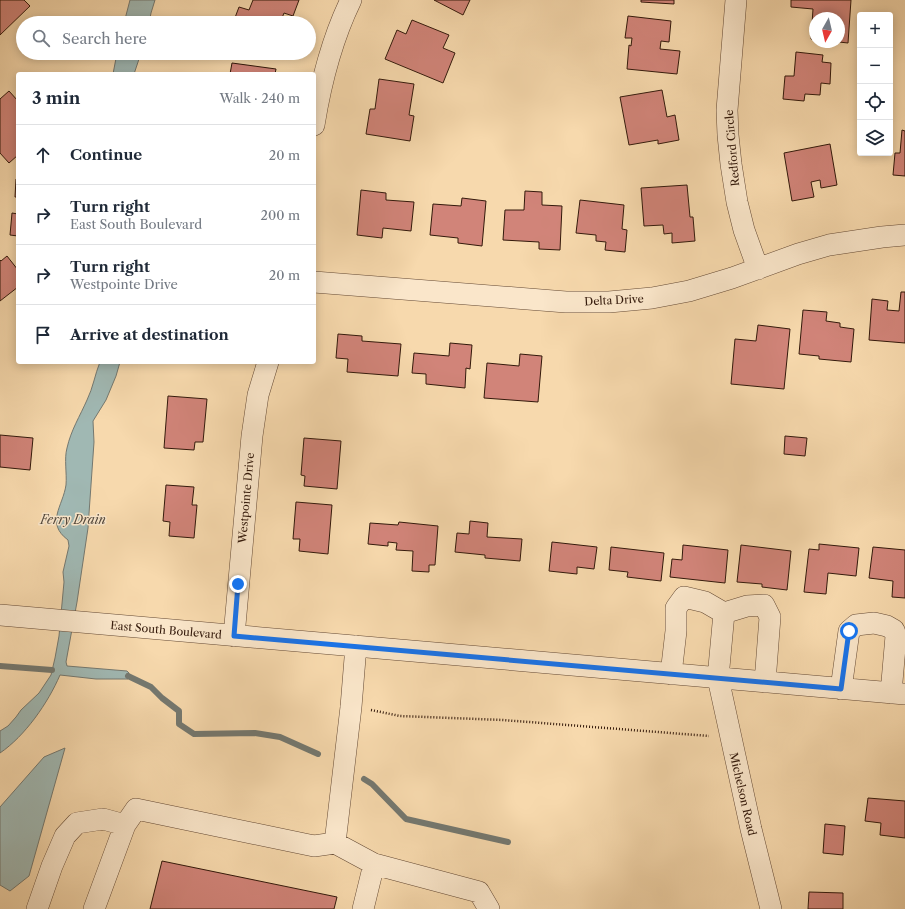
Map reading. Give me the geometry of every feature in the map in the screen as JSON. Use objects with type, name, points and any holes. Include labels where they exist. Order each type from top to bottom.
[{"type":"street","points":[[316,114],[330,57],[351,0]]},
{"type":"street","name":"Redford Circle","points":[[736,0],[727,110],[728,135],[737,202],[744,230],[758,269]]},
{"type":"street","name":"Delta Drive","points":[[316,282],[566,302],[610,302],[652,298],[689,291],[829,245],[905,235]]},
{"type":"street","name":"Westpointe Drive","points":[[234,636],[252,436],[258,395],[267,364]]},
{"type":"street","points":[[671,674],[676,631],[676,608],[684,597],[705,602],[724,612],[746,606],[764,605],[770,617],[765,682]]},
{"type":"street","name":"Michelson Road","points":[[724,612],[718,678],[730,737],[771,909]]},
{"type":"street","name":"East South Boulevard","points":[[0,615],[898,694]]},
{"type":"street","points":[[841,689],[849,631],[856,624],[874,623],[887,626],[894,630],[896,636],[898,694]]},
{"type":"street","points":[[335,842],[351,707],[356,646]]},
{"type":"street","points":[[94,909],[125,825],[136,809],[314,846],[335,842],[374,864],[479,892],[489,909]]},
{"type":"street","points":[[37,909],[52,866],[65,836],[77,823],[103,819],[125,825]]},
{"type":"street","points":[[363,909],[374,864]]},
{"type":"path","points":[[351,707],[400,716],[503,720],[730,737]]},
{"type":"water","points":[[130,0],[155,0],[150,16],[126,16]]},
{"type":"water","points":[[116,60],[139,60],[135,72],[113,72]]},
{"type":"water","name":"Ferry Drain","points":[[99,364],[119,364],[106,400],[93,421],[94,442],[88,528],[66,662],[67,666],[127,671],[129,673],[128,679],[96,679],[60,675],[49,697],[35,718],[18,738],[0,753],[0,731],[8,726],[21,710],[39,693],[51,675],[59,636],[64,582],[63,572],[69,546],[68,540],[61,534],[56,521],[66,485],[66,452],[71,435],[89,395]]},
{"type":"water","points":[[65,748],[29,876],[10,891],[0,885],[0,807],[44,757]]},
{"type":"building","points":[[0,0],[24,0],[30,6],[20,16],[16,16],[16,20],[0,35]]},
{"type":"building","points":[[253,0],[299,0],[293,16],[284,13],[283,16],[236,16],[239,7],[249,10]]},
{"type":"building","points":[[434,0],[470,0],[463,15]]},
{"type":"building","points":[[641,0],[674,0],[674,4],[641,2]]},
{"type":"building","points":[[791,0],[851,0],[848,43],[845,43],[845,12],[813,12],[813,9],[791,7]]},
{"type":"building","points":[[628,16],[671,21],[669,42],[661,41],[660,49],[680,51],[677,74],[627,69],[629,45],[631,46],[632,38],[625,38]]},
{"type":"building","points":[[412,20],[449,35],[443,48],[455,53],[443,83],[385,59],[397,30],[406,34]]},
{"type":"building","points":[[796,52],[823,55],[822,62],[831,63],[830,84],[821,83],[820,95],[805,94],[804,101],[783,99],[785,76],[794,76]]},
{"type":"building","points":[[232,63],[276,69],[275,72],[230,72]]},
{"type":"building","points":[[379,79],[414,84],[409,115],[414,116],[410,141],[366,134],[370,109],[375,109]]},
{"type":"building","points":[[662,90],[667,117],[675,115],[679,140],[658,144],[658,140],[629,145],[620,97]]},
{"type":"building","points":[[9,91],[16,99],[16,157],[9,163],[0,153],[0,99]]},
{"type":"building","points":[[902,130],[905,131],[905,176],[893,175],[895,153],[900,153]]},
{"type":"building","points":[[830,144],[837,185],[821,188],[820,180],[811,182],[814,197],[792,201],[784,153]]},
{"type":"building","points":[[687,185],[690,217],[693,217],[695,241],[672,243],[672,233],[664,234],[663,225],[644,226],[641,188]]},
{"type":"building","points":[[361,190],[386,193],[386,200],[414,202],[411,231],[383,228],[382,238],[357,235]]},
{"type":"building","points":[[525,191],[542,192],[542,205],[562,206],[560,250],[539,249],[539,242],[503,240],[505,210],[524,210]]},
{"type":"building","points":[[462,198],[486,201],[482,246],[458,243],[458,238],[430,235],[433,204],[461,206]]},
{"type":"building","points":[[580,200],[624,205],[622,229],[627,230],[625,252],[605,250],[606,242],[596,241],[596,235],[576,233]]},
{"type":"building","points":[[12,213],[16,214],[16,236],[10,235]]},
{"type":"building","points":[[7,256],[16,267],[16,289],[0,301],[0,260],[1,261]]},
{"type":"building","points":[[901,292],[905,292],[905,343],[869,340],[872,299],[888,301],[887,310],[899,311]]},
{"type":"building","points":[[803,310],[827,312],[826,321],[840,323],[840,327],[854,329],[851,362],[819,359],[819,356],[799,354]]},
{"type":"building","points":[[758,325],[790,329],[784,389],[731,384],[735,339],[756,341]]},
{"type":"building","points":[[338,334],[362,336],[362,341],[401,344],[398,376],[347,372],[348,359],[336,358]]},
{"type":"building","points":[[450,343],[472,345],[470,369],[466,368],[465,388],[426,384],[426,374],[412,373],[414,353],[449,356]]},
{"type":"building","points":[[520,354],[542,356],[538,402],[484,398],[487,363],[519,366]]},
{"type":"building","points":[[168,396],[207,399],[203,442],[195,442],[194,450],[164,448]]},
{"type":"building","points":[[0,435],[33,438],[30,470],[0,467]]},
{"type":"building","points":[[785,436],[807,438],[805,456],[784,454]]},
{"type":"building","points":[[304,438],[341,441],[337,489],[304,486],[305,476],[301,475]]},
{"type":"building","points":[[166,485],[194,487],[192,505],[197,505],[194,538],[169,536],[170,522],[163,521]]},
{"type":"building","points":[[296,502],[332,505],[328,554],[299,551],[300,539],[293,539]]},
{"type":"building","points":[[470,521],[488,523],[487,537],[522,539],[520,561],[485,558],[485,555],[455,552],[457,533],[469,534]]},
{"type":"building","points":[[399,522],[438,526],[435,565],[429,565],[429,572],[412,571],[413,551],[396,550],[397,543],[388,542],[388,546],[368,544],[370,523],[398,525]]},
{"type":"building","points":[[552,542],[597,547],[594,569],[577,567],[577,574],[549,571]]},
{"type":"building","points":[[819,544],[859,548],[856,576],[828,573],[826,594],[804,592],[809,549],[819,550]]},
{"type":"building","points":[[683,545],[728,550],[725,583],[670,577],[672,559],[682,560]]},
{"type":"building","points":[[741,545],[791,551],[787,590],[762,587],[762,584],[737,582]]},
{"type":"building","points":[[611,547],[664,553],[661,581],[627,577],[628,572],[609,570]]},
{"type":"building","points":[[873,547],[905,550],[905,598],[892,597],[893,581],[869,578]]},
{"type":"building","points":[[868,798],[905,801],[905,838],[880,835],[881,823],[865,821]]},
{"type":"building","points":[[825,824],[845,826],[843,855],[823,853]]},
{"type":"building","points":[[162,861],[337,897],[334,909],[150,909]]},
{"type":"building","points":[[809,892],[843,893],[843,909],[808,909]]},
{"type":"waterway","points":[[0,666],[52,670]]},
{"type":"waterway","points":[[128,676],[151,687],[179,711],[179,724],[194,734],[255,733],[280,737],[318,754]]},
{"type":"waterway","points":[[364,779],[372,784],[406,819],[508,842]]},
{"type":"route","points":[[238,584],[234,636],[841,689],[849,631]]}]
